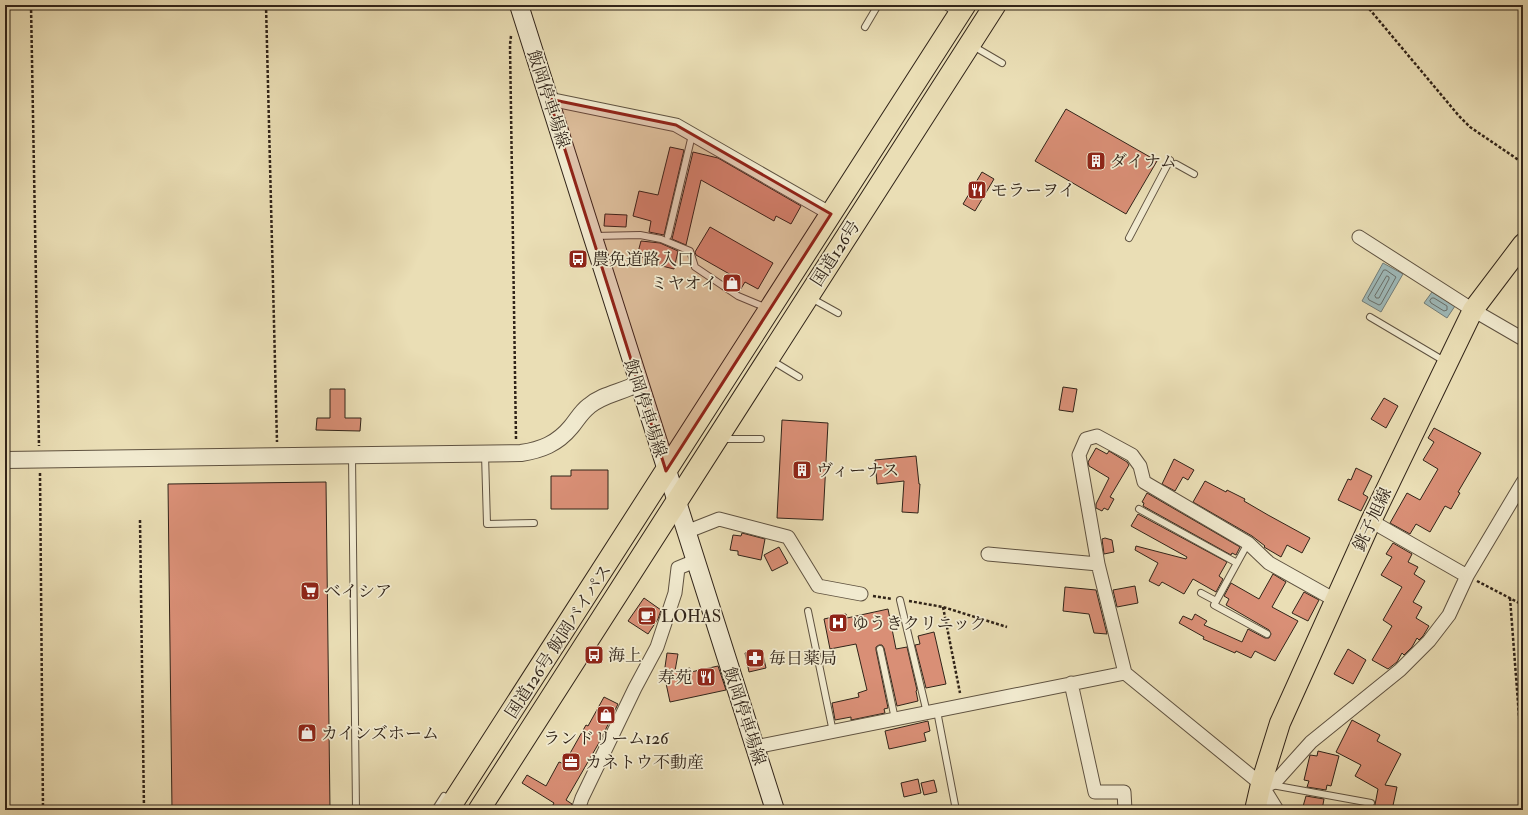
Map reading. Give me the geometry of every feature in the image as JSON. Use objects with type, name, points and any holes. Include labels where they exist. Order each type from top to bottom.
[{"type":"highway","name":"国道126号","points":[[676,502],[995,5]]},
{"type":"highway","name":"国道126号","points":[[666,471],[831,214],[956,8]]},
{"type":"highway","name":"国道126号 飯岡バイパス","points":[[448,800],[520,700],[666,471]]},
{"type":"highway","name":"国道126号 飯岡バイパス","points":[[479,810],[676,502]]},
{"type":"main road","name":"飯岡停車場線","points":[[519,5],[775,810]]},
{"type":"main road","name":"銚子旭線","points":[[1254,810],[1265,784],[1280,723],[1371,521],[1472,310],[1523,244]]},
{"type":"street","points":[[549,99],[676,124],[692,135],[761,171],[831,214]]},
{"type":"street","points":[[1358,237],[1472,310],[1523,339]]},
{"type":"street","points":[[5,460],[516,453],[540,449],[553,444],[563,437],[588,406],[596,401],[629,389],[639,383]]},
{"type":"street","points":[[1277,810],[1265,784],[1125,673],[1098,564],[1079,454],[1086,439],[1097,436],[1132,455],[1140,466],[1144,482],[1248,543],[1269,563],[1335,600]]},
{"type":"street","points":[[1265,784],[1276,780],[1311,742],[1400,670],[1429,640],[1449,615],[1467,576],[1523,482]]},
{"type":"street","points":[[686,532],[719,519],[788,538],[818,586],[861,594]]},
{"type":"street","points":[[1371,521],[1467,576]]},
{"type":"street","points":[[988,554],[1098,564]]},
{"type":"street","points":[[578,810],[582,798],[635,688],[657,647],[675,592],[678,568],[695,562]]},
{"type":"street","points":[[755,747],[1125,673]]},
{"type":"street","points":[[1071,683],[1095,792],[1124,792],[1125,810]]},
{"type":"lane","points":[[864,27],[878,5]]},
{"type":"lane","points":[[970,44],[1002,63]]},
{"type":"lane","points":[[668,236],[692,135]]},
{"type":"lane","points":[[1129,238],[1173,162],[1194,174]]},
{"type":"lane","points":[[592,236],[640,235],[661,239],[690,251],[695,267],[738,296],[762,306],[771,307]]},
{"type":"lane","points":[[808,296],[838,313]]},
{"type":"lane","points":[[1370,317],[1447,362]]},
{"type":"lane","points":[[768,358],[799,377]]},
{"type":"lane","points":[[716,440],[761,439]]},
{"type":"lane","points":[[485,454],[487,524],[534,523]]},
{"type":"lane","points":[[352,455],[356,810]]},
{"type":"lane","points":[[1139,509],[1237,563]]},
{"type":"lane","points":[[1248,543],[1214,605],[1267,634]]},
{"type":"lane","points":[[1201,593],[1216,601]]},
{"type":"lane","points":[[900,600],[932,712],[956,810]]},
{"type":"lane","points":[[808,611],[832,732]]},
{"type":"lane","points":[[880,649],[895,719]]},
{"type":"lane","points":[[494,726],[520,700]]},
{"type":"lane","points":[[1265,784],[1371,803]]},
{"type":"lane","points":[[435,810],[448,800]]},
{"type":"path","points":[[31,5],[40,460],[43,810]]},
{"type":"path","points":[[266,5],[278,456]]},
{"type":"path","points":[[1366,5],[1459,116],[1470,127],[1523,163]]},
{"type":"path","points":[[512,32],[510,45],[516,453]]},
{"type":"path","points":[[140,520],[144,810]]},
{"type":"path","points":[[1467,576],[1523,605]]},
{"type":"path","points":[[861,594],[943,607],[1007,627]]},
{"type":"path","points":[[1510,598],[1523,768]]},
{"type":"path","points":[[943,607],[963,706]]},
{"type":"highlighted area","points":[[549,99],[676,125],[831,214],[666,471]]},
{"type":"water","points":[[1383,263],[1403,274],[1381,312],[1362,301]]},
{"type":"water","points":[[1432,292],[1455,306],[1447,318],[1424,303]]},
{"type":"building","name":"ダイナム","points":[[1066,109],[1157,161],[1126,214],[1035,161]]},
{"type":"building","points":[[670,147],[684,150],[664,235],[649,232],[651,221],[633,216],[639,191],[658,195]]},
{"type":"building","points":[[693,152],[718,158],[801,206],[791,224],[776,216],[774,221],[701,180],[686,245],[672,239]]},
{"type":"building","points":[[982,172],[994,179],[975,211],[963,204]]},
{"type":"building","points":[[605,214],[627,215],[626,227],[604,226]]},
{"type":"building","points":[[710,227],[773,263],[758,289],[745,282],[739,292],[728,284],[733,276],[696,255],[695,252]]},
{"type":"building","points":[[641,241],[660,243],[678,251],[674,269],[654,264],[655,260],[637,256]]},
{"type":"building","points":[[1063,387],[1077,389],[1073,412],[1059,410]]},
{"type":"building","points":[[330,389],[345,389],[345,418],[361,418],[360,431],[316,430],[317,418],[330,418]]},
{"type":"building","points":[[1384,398],[1398,406],[1386,428],[1371,419]]},
{"type":"building","name":"ヴィーナス","points":[[782,420],[828,423],[823,520],[777,518]]},
{"type":"building","points":[[1434,428],[1481,453],[1458,492],[1460,493],[1451,509],[1445,506],[1430,532],[1416,524],[1410,534],[1390,523],[1407,493],[1420,500],[1438,469],[1423,460],[1434,442],[1428,438]]},
{"type":"building","points":[[1096,448],[1107,454],[1109,451],[1127,462],[1129,465],[1110,497],[1114,499],[1108,510],[1104,508],[1102,511],[1096,508],[1096,504],[1109,478],[1089,466],[1088,462]]},
{"type":"building","points":[[916,456],[920,484],[918,513],[902,512],[904,481],[877,484],[875,460]]},
{"type":"building","points":[[1174,459],[1194,470],[1188,480],[1183,477],[1175,491],[1162,484]]},
{"type":"building","points":[[1356,468],[1372,476],[1363,494],[1368,497],[1361,511],[1338,500],[1348,479],[1351,480]]},
{"type":"building","points":[[571,470],[608,470],[608,509],[551,509],[551,476],[571,476]]},
{"type":"building","points":[[1205,481],[1226,492],[1227,490],[1245,499],[1244,501],[1310,538],[1302,553],[1287,545],[1281,557],[1264,547],[1265,546],[1252,536],[1193,502]]},
{"type":"building","points":[[326,482],[330,810],[172,810],[168,484]]},
{"type":"building","points":[[1147,493],[1240,547],[1236,555],[1232,553],[1231,555],[1143,506],[1144,503],[1142,502]]},
{"type":"building","points":[[1138,514],[1227,562],[1219,576],[1223,579],[1216,592],[1193,579],[1184,594],[1162,582],[1159,586],[1149,581],[1158,563],[1135,550],[1136,546],[1186,559],[1187,557],[1131,526]]},
{"type":"building","points":[[742,533],[765,539],[761,560],[738,555],[738,551],[730,550],[733,535],[741,536]]},
{"type":"building","points":[[1105,538],[1112,540],[1114,552],[1104,554],[1102,539]]},
{"type":"building","points":[[1393,543],[1412,554],[1408,562],[1418,567],[1414,574],[1425,581],[1413,602],[1422,607],[1416,618],[1429,626],[1423,636],[1419,640],[1417,638],[1412,647],[1404,655],[1402,653],[1397,662],[1388,669],[1372,660],[1392,626],[1383,620],[1402,587],[1381,575],[1392,557],[1386,554]]},
{"type":"building","points":[[779,547],[788,563],[772,571],[764,555]]},
{"type":"building","points":[[1273,574],[1286,582],[1272,607],[1298,621],[1275,661],[1255,651],[1251,658],[1236,651],[1235,653],[1203,639],[1204,637],[1179,623],[1183,616],[1192,620],[1195,614],[1207,621],[1204,625],[1242,642],[1248,629],[1265,638],[1269,638],[1271,634],[1269,630],[1226,605],[1229,599],[1224,596],[1231,583],[1259,599]]},
{"type":"building","points":[[1135,586],[1138,603],[1117,607],[1113,590]]},
{"type":"building","points":[[1065,587],[1096,590],[1107,634],[1094,633],[1089,614],[1063,611]]},
{"type":"building","points":[[1304,592],[1319,600],[1308,621],[1292,613]]},
{"type":"building","points":[[644,598],[661,610],[658,619],[648,634],[628,621]]},
{"type":"building","points":[[888,609],[896,649],[907,647],[917,690],[918,701],[897,706],[884,648],[882,645],[879,645],[876,647],[876,650],[888,708],[884,709],[885,713],[851,720],[851,717],[835,720],[832,703],[859,697],[858,693],[867,690],[856,644],[830,649],[824,619],[846,614],[847,618]]},
{"type":"building","points":[[934,632],[946,684],[926,688],[915,645],[920,644],[918,636]]},
{"type":"building","points":[[1348,649],[1366,660],[1353,684],[1334,674]]},
{"type":"building","points":[[762,650],[766,668],[749,672],[745,653]]},
{"type":"building","points":[[667,653],[678,654],[675,671],[690,668],[691,672],[718,666],[726,690],[670,702],[664,674]]},
{"type":"building","points":[[604,697],[618,704],[600,741],[566,800],[572,804],[570,810],[550,810],[554,803],[522,783],[527,775],[546,786],[559,762],[564,764]]},
{"type":"building","points":[[1352,720],[1380,735],[1377,741],[1401,754],[1385,785],[1397,787],[1392,810],[1374,810],[1378,789],[1355,776],[1361,765],[1336,752]]},
{"type":"building","points":[[928,721],[930,731],[924,733],[926,741],[889,749],[885,731]]},
{"type":"building","points":[[1318,751],[1339,756],[1331,786],[1327,785],[1326,790],[1307,787],[1309,781],[1304,780],[1310,755],[1317,756]]},
{"type":"building","points":[[918,779],[921,793],[904,797],[901,783]]},
{"type":"building","points":[[934,780],[937,792],[924,795],[921,783]]},
{"type":"building","points":[[1306,796],[1324,799],[1322,810],[1302,810]]},
{"type":"place","name":"ダイナム","points":[[1096,161]]},
{"type":"place","name":"モラーヲイ","points":[[977,190]]},
{"type":"place","name":"農免道路入口","points":[[578,259]]},
{"type":"place","name":"ミヤオイ","points":[[732,283]]},
{"type":"place","name":"ヴィーナス","points":[[802,470]]},
{"type":"place","name":"ベイシア","points":[[310,591]]},
{"type":"place","name":"LOHAS","points":[[647,616]]},
{"type":"place","name":"ゆうきクリニック","points":[[838,623]]},
{"type":"place","name":"海上","points":[[594,655]]},
{"type":"place","name":"毎日薬局","points":[[755,658]]},
{"type":"place","name":"寿苑","points":[[706,677]]},
{"type":"place","name":"ランドリーム126","points":[[606,715]]},
{"type":"place","name":"カインズホーム","points":[[307,733]]},
{"type":"place","name":"カネトウ不動産","points":[[571,762]]}]
